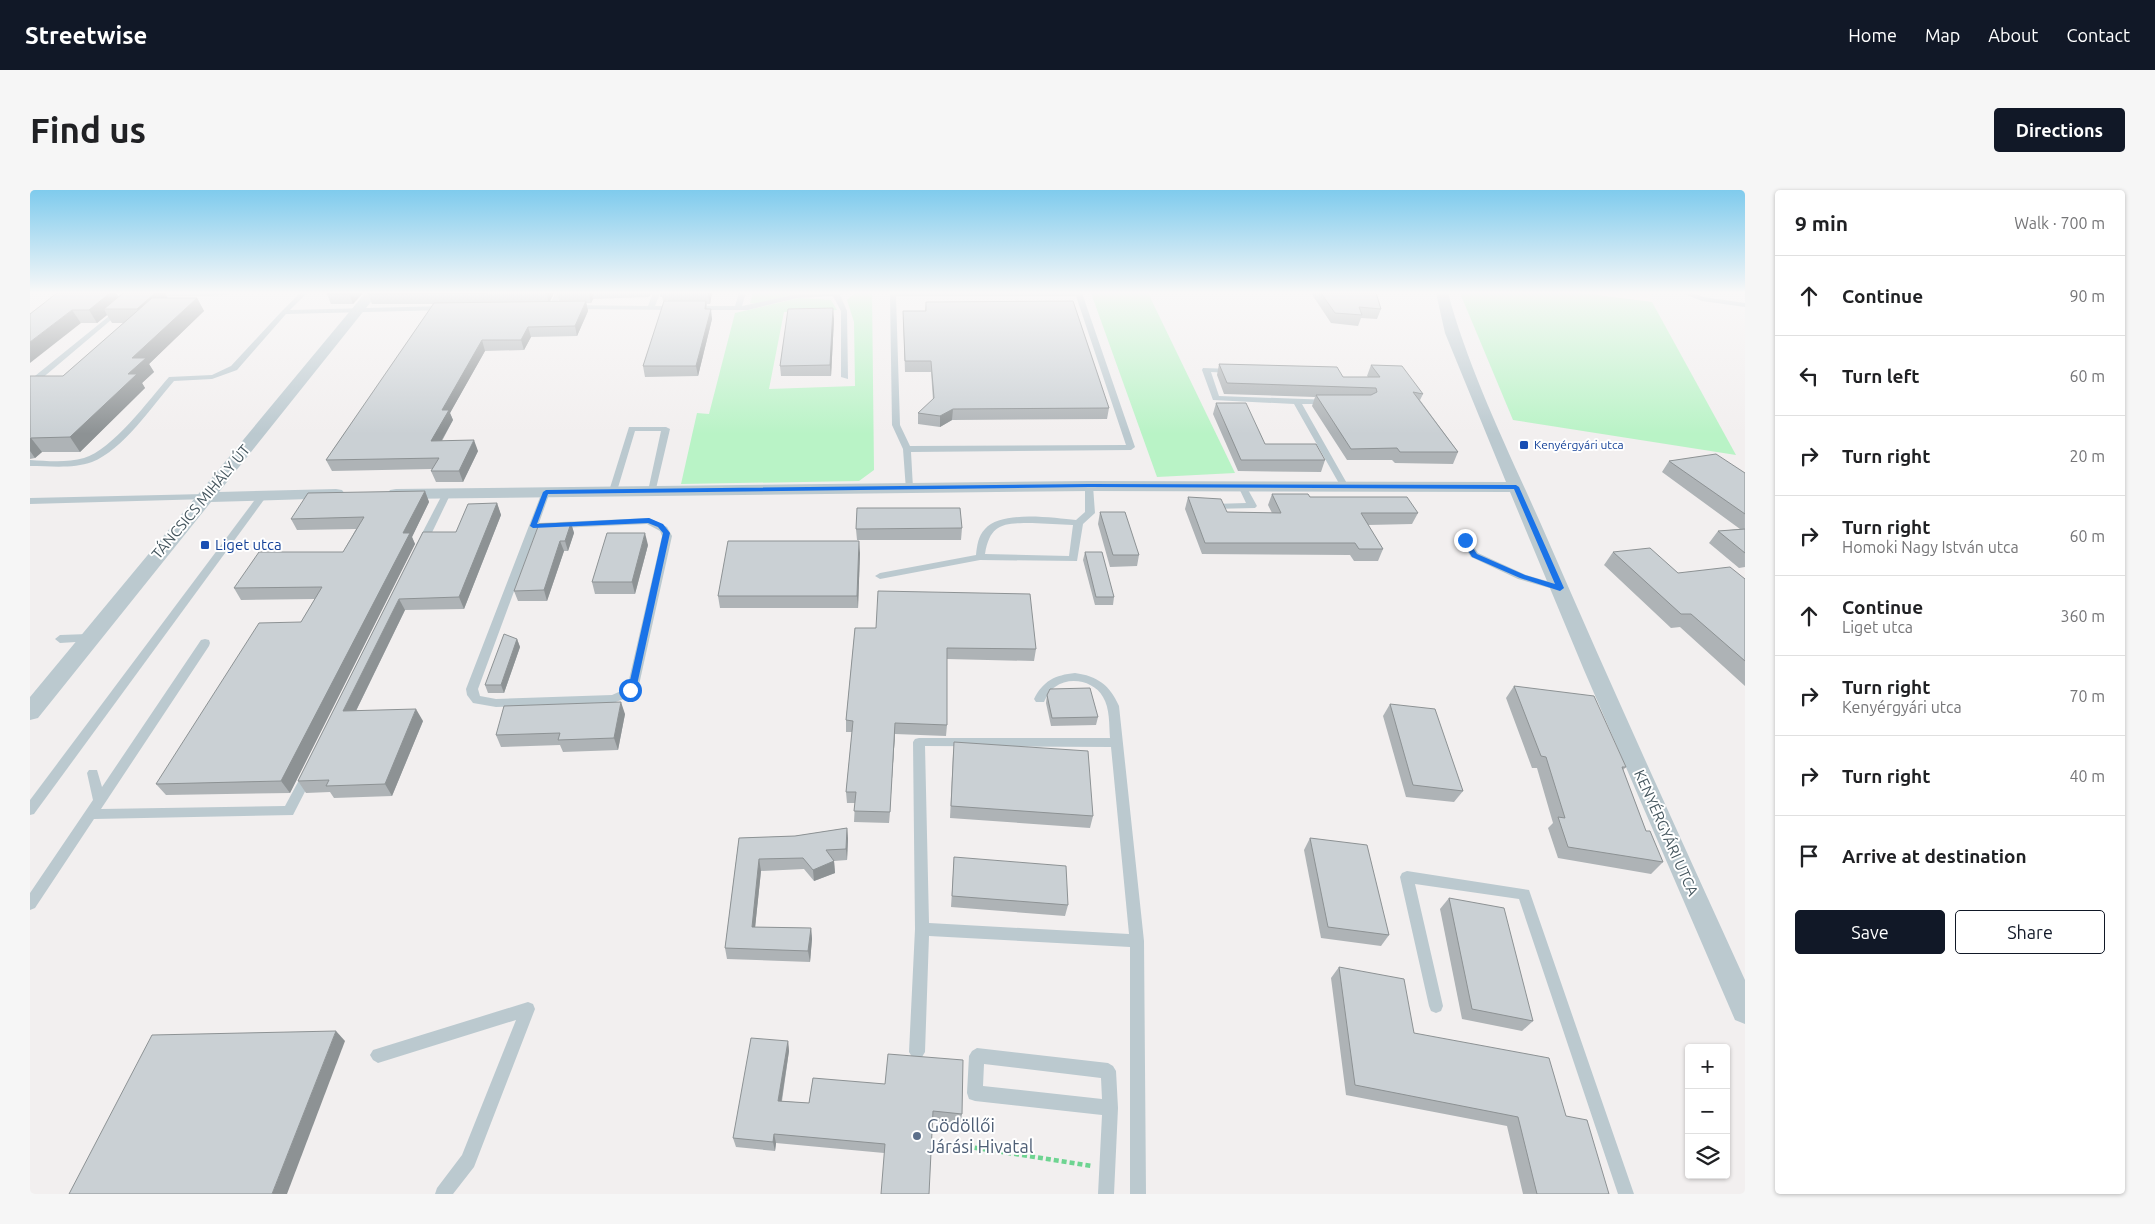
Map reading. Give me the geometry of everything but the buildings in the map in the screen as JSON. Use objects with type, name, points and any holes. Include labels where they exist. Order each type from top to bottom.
[{"type":"street","name":"TÁNCSICS MIHÁLY ÚT","points":[[30,712],[88,638],[335,340]]},
{"type":"street","name":"KENYÉRGYÁRI UTCA","points":[[1455,340],[1516,487],[1745,1011]]},
{"type":"street","points":[[379,494],[1089,486],[1516,487]]},
{"type":"street","points":[[205,497],[350,494]]},
{"type":"lane","points":[[32,382],[84,340]]},
{"type":"lane","points":[[30,463],[72,462],[95,457],[109,447],[172,379],[212,378],[226,374],[234,368],[259,340]]},
{"type":"lane","points":[[844,340],[845,377]]},
{"type":"lane","points":[[894,340],[896,425],[907,449],[909,488]]},
{"type":"lane","points":[[907,449],[1131,447],[1095,340]]},
{"type":"lane","points":[[1243,371],[1206,370],[1216,398],[1337,402]]},
{"type":"lane","points":[[32,382],[52,382]]},
{"type":"lane","points":[[1297,402],[1345,486]]},
{"type":"lane","points":[[614,492],[632,429],[666,429],[652,491]]},
{"type":"lane","points":[[980,557],[984,537],[996,524],[1020,521],[1078,523],[1090,513],[1089,486]]},
{"type":"lane","points":[[1214,507],[1252,506],[1242,486]]},
{"type":"lane","points":[[533,526],[649,520],[664,529],[667,536],[633,685],[625,694],[613,699],[496,703],[483,702],[473,696],[472,689],[533,526],[546,492]]},
{"type":"lane","points":[[416,556],[447,493]]},
{"type":"lane","points":[[30,810],[263,495]]},
{"type":"lane","points":[[30,501],[205,497]]},
{"type":"lane","points":[[880,576],[980,557],[1074,559],[1078,523]]},
{"type":"lane","points":[[1465,540],[1474,555],[1522,577],[1560,588]]},
{"type":"lane","points":[[60,639],[88,638]]},
{"type":"lane","points":[[30,904],[205,643]]},
{"type":"lane","points":[[1040,699],[1048,684],[1064,678],[1092,681],[1101,686],[1108,694],[1113,706],[1137,941],[1138,1194]]},
{"type":"lane","points":[[917,1052],[922,929],[919,742],[1117,743]]},
{"type":"lane","points":[[90,814],[289,812],[316,759]]},
{"type":"lane","points":[[93,773],[99,801]]},
{"type":"lane","points":[[1436,1006],[1407,877],[1524,894],[1626,1194]]},
{"type":"lane","points":[[922,929],[1137,941]]},
{"type":"lane","points":[[378,1055],[528,1009],[468,1161],[443,1194]]},
{"type":"lane","points":[[1106,1194],[1110,1108],[1108,1071],[978,1056],[976,1092],[1110,1108]]},
{"type":"path","points":[[951,1144],[1107,1169]]},
{"type":"green space","points":[[728,340],[779,340],[769,389],[855,386],[854,340],[873,340],[874,470],[859,481],[681,484],[697,413],[709,414]]},
{"type":"green space","points":[[1108,340],[1171,340],[1235,473],[1157,477]]},
{"type":"green space","points":[[1480,340],[1673,340],[1736,455],[1513,420]]},
{"type":"place","name":"Kenyérgyári utca","points":[[1524,445]]},
{"type":"place","name":"Liget utca","points":[[205,545]]},
{"type":"place","name":"Gödöllői Járási Hivatal","points":[[917,1136]]},
{"type":"route","points":[[630,690],[633,685],[667,536],[666,533],[661,526],[649,520],[533,526],[546,492],[1089,486],[1516,487],[1560,588],[1522,577],[1474,555],[1465,540]]}]
